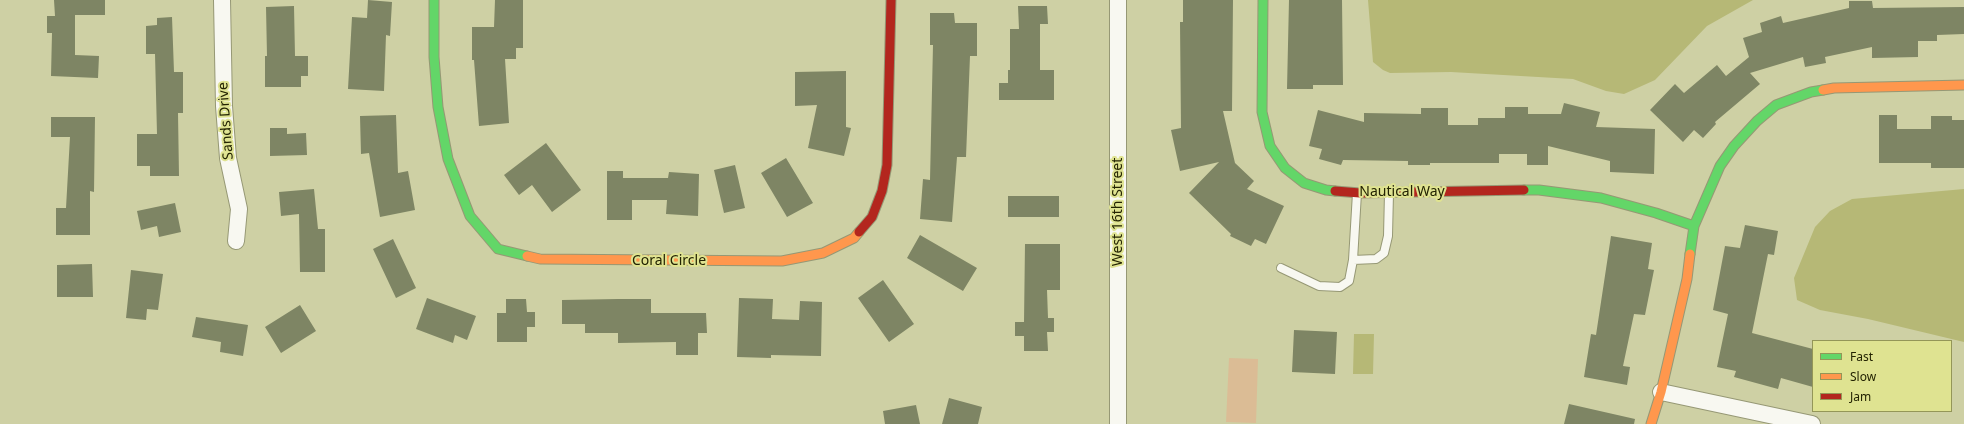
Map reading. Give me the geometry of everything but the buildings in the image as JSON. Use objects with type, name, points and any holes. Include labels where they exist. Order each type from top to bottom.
[{"type":"street","name":"Sands Drive","points":[[222,0],[224,106],[228,158],[239,209],[236,241]]},
{"type":"street","name":"Coral Circle","points":[[434,0],[434,57],[438,107],[448,158],[470,216],[498,249],[540,259],[782,261],[823,253],[854,238],[872,217],[882,191],[887,165],[891,0]]},
{"type":"street","name":"West 16th Street","points":[[1118,0],[1118,424]]},
{"type":"street","name":"Nautical Way","points":[[1263,0],[1262,112],[1270,146],[1285,168],[1304,183],[1326,190],[1390,193],[1539,190],[1601,198],[1656,213],[1694,226]]},
{"type":"street","points":[[1651,424],[1661,392],[1687,279],[1694,226],[1720,166],[1734,146],[1757,121],[1776,105],[1811,92],[1834,88],[1964,85]]},
{"type":"street","points":[[1661,392],[1812,424]]},
{"type":"lane","points":[[1281,268],[1319,286],[1340,287],[1349,280],[1353,260],[1357,192]]},
{"type":"lane","points":[[1353,260],[1376,259],[1384,253],[1388,236],[1390,193]]},
{"type":"shaded area","points":[[1368,0],[1753,0],[1707,26],[1655,80],[1624,94],[1606,91],[1573,79],[1451,72],[1390,73],[1383,70],[1373,62]]},
{"type":"shaded area","points":[[1964,189],[1964,342],[1868,319],[1820,310],[1797,300],[1794,278],[1815,227],[1830,211],[1852,199]]},
{"type":"shaded area","points":[[1354,334],[1374,334],[1373,374],[1353,374]]},
{"type":"shaded area","points":[[1229,358],[1258,359],[1256,423],[1226,422]]},
{"type":"traffic: fast","points":[[434,0],[434,57],[438,107],[448,159],[470,216],[498,249],[527,256]]},
{"type":"traffic: fast","points":[[1263,0],[1262,112],[1270,146],[1285,168],[1304,183],[1326,190],[1335,191]]},
{"type":"traffic: fast","points":[[1690,254],[1694,226],[1720,166],[1734,146],[1757,121],[1776,105],[1811,92],[1823,90]]},
{"type":"traffic: fast","points":[[1524,190],[1539,190],[1601,198],[1656,213],[1694,226]]},
{"type":"traffic: slow","points":[[1823,90],[1834,88],[1964,85]]},
{"type":"traffic: slow","points":[[527,256],[540,259],[782,261],[823,253],[854,238],[859,232]]},
{"type":"traffic: slow","points":[[1651,424],[1661,392],[1687,279],[1690,254]]},
{"type":"traffic: jam","points":[[859,232],[872,217],[882,191],[887,165],[891,0]]},
{"type":"traffic: jam","points":[[1335,191],[1360,193],[1524,190]]}]
